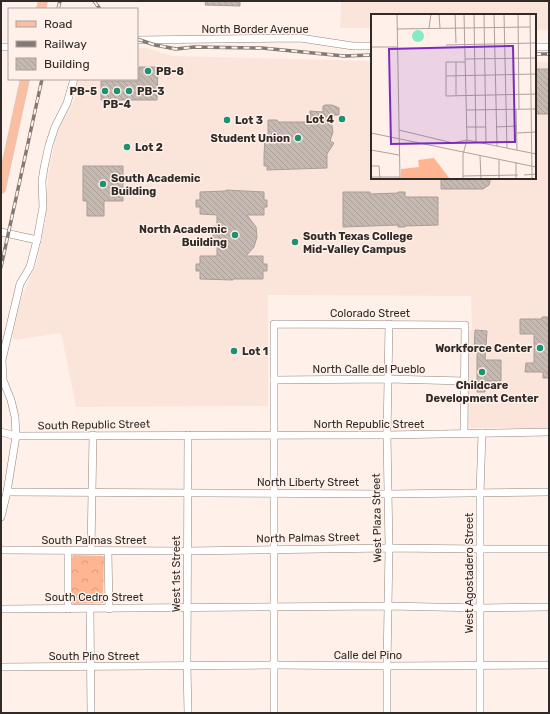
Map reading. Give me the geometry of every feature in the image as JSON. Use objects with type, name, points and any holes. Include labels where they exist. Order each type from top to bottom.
[{"type":"main road","points":[[1,189],[26,80]]},
{"type":"street","name":"North Border Avenue","points":[[138,40],[300,38],[354,46],[371,46]]},
{"type":"street","points":[[536,47],[549,47]]},
{"type":"street","points":[[1,517],[7,492],[16,436],[15,417],[11,400],[3,380],[2,360],[20,284],[30,267],[37,240],[42,213],[42,181],[49,145],[54,127],[67,104],[74,80]]},
{"type":"street","points":[[1,232],[37,240]]},
{"type":"street","name":"Colorado Street","points":[[274,380],[274,324],[389,324],[465,325],[464,381]]},
{"type":"street","name":"West Plaza Street","points":[[387,713],[389,324]]},
{"type":"street","name":"North Calle del Pueblo","points":[[274,380],[388,379],[464,381]]},
{"type":"street","points":[[274,380],[274,713]]},
{"type":"street","points":[[464,381],[464,433]]},
{"type":"street","name":"South Republic Street","points":[[1,432],[16,436],[188,435]]},
{"type":"street","name":"North Republic Street","points":[[188,435],[388,435],[549,432]]},
{"type":"street","name":"West Agostadero Street","points":[[480,713],[480,493],[482,433]]},
{"type":"street","points":[[91,550],[93,435]]},
{"type":"street","name":"West 1st Street","points":[[188,435],[188,713]]},
{"type":"street","name":"North Liberty Street","points":[[7,492],[388,494],[549,492]]},
{"type":"street","name":"North Palmas Street","points":[[187,551],[389,548],[549,549]]},
{"type":"street","name":"South Palmas Street","points":[[1,550],[187,551]]},
{"type":"street","points":[[68,550],[68,609]]},
{"type":"street","points":[[108,550],[109,608]]},
{"type":"street","name":"South Cedro Street","points":[[1,609],[273,606],[481,608],[549,607]]},
{"type":"street","points":[[90,609],[91,713]]},
{"type":"street","name":"Calle del Pino","points":[[187,666],[549,665]]},
{"type":"street","name":"South Pino Street","points":[[1,667],[187,666]]},
{"type":"shaded area","points":[[341,1],[549,1],[549,30],[536,30],[536,14],[371,14],[371,28],[340,28]]},
{"type":"shaded area","name":"South Texas College Mid-Valley Campus","points":[[138,48],[147,48],[172,56],[371,61],[371,179],[536,179],[536,62],[549,62],[549,428],[468,427],[469,331],[472,329],[471,296],[268,295],[268,406],[76,407],[61,333],[15,340],[13,337],[21,299],[36,265],[46,218],[48,175],[56,137],[74,100],[79,80],[138,80]]},
{"type":"green space","points":[[73,555],[104,557],[103,603],[72,603]]},
{"type":"building","points":[[206,1],[240,1],[240,6],[205,5]]},
{"type":"building","points":[[139,67],[158,67],[157,100],[101,100],[101,81],[139,81]]},
{"type":"building","points":[[536,69],[549,69],[549,114],[536,114]]},
{"type":"building","name":"Student Union","points":[[332,105],[339,108],[339,115],[330,115],[333,132],[330,141],[334,143],[327,154],[327,168],[267,170],[267,166],[264,166],[264,155],[265,136],[268,136],[268,120],[277,120],[278,122],[310,122],[310,111],[323,112],[323,106]]},
{"type":"building","name":"South Academic Building","points":[[83,166],[123,166],[123,201],[104,201],[104,216],[87,216],[87,201],[83,201]]},
{"type":"building","points":[[441,179],[490,179],[489,185],[483,189],[441,189]]},
{"type":"building","name":"North Academic Building","points":[[226,190],[264,192],[264,200],[267,200],[267,207],[264,207],[264,215],[247,215],[256,227],[257,237],[254,247],[246,256],[263,256],[263,264],[267,264],[267,271],[263,271],[263,279],[200,279],[200,271],[196,271],[196,264],[200,264],[200,256],[217,256],[217,245],[213,245],[213,226],[217,226],[217,215],[200,214],[200,207],[196,207],[196,200],[200,200],[200,192]]},
{"type":"building","points":[[343,192],[370,192],[370,194],[405,192],[405,197],[438,197],[438,225],[405,227],[398,227],[398,225],[343,227]]},
{"type":"building","name":"Workforce Center","points":[[542,317],[549,317],[549,378],[543,378],[543,372],[525,372],[526,363],[534,363],[534,334],[520,334],[520,319],[542,319]]},
{"type":"building","points":[[475,330],[487,331],[485,360],[501,360],[501,381],[485,381],[485,392],[477,392],[477,350],[474,350]]},
{"type":"railway","points":[[58,8],[60,1]]},
{"type":"railway","points":[[94,1],[99,8]]},
{"type":"railway","points":[[138,39],[155,45],[176,49],[194,47],[262,48],[344,56],[371,55]]},
{"type":"railway","points":[[536,54],[549,54]]},
{"type":"railway","points":[[1,267],[42,80]]},
{"type":"place","name":"PB-8","points":[[148,71]]},
{"type":"place","name":"PB-5","points":[[105,91]]},
{"type":"place","name":"PB-4","points":[[117,91]]},
{"type":"place","name":"PB-3","points":[[129,91]]},
{"type":"place","name":"Lot 4","points":[[342,119]]},
{"type":"place","name":"Lot 3","points":[[227,120]]},
{"type":"place","name":"Student Union","points":[[298,138]]},
{"type":"place","name":"Lot 2","points":[[127,147]]},
{"type":"place","name":"South Academic Building","points":[[103,184]]},
{"type":"place","name":"North Academic Building","points":[[235,235]]},
{"type":"place","name":"South Texas College Mid-Valley Campus","points":[[295,242]]},
{"type":"place","name":"Workforce Center","points":[[540,348]]},
{"type":"place","name":"Lot 1","points":[[234,351]]},
{"type":"place","name":"Childcare Development Center","points":[[482,372]]}]
